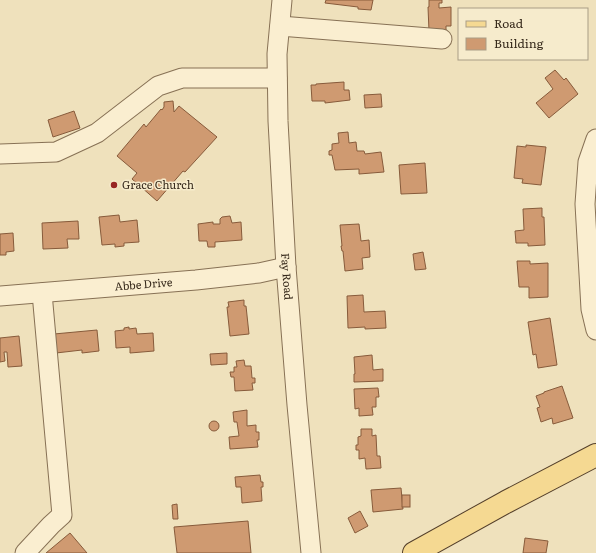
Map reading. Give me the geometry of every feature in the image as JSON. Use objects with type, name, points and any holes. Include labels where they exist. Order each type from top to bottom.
[{"type":"main road","points":[[414,553],[506,502],[596,455]]},
{"type":"street","name":"Fay Road","points":[[282,0],[277,54],[278,121],[286,267],[311,553]]},
{"type":"street","points":[[280,26],[442,39]]},
{"type":"street","points":[[0,154],[56,152],[97,133],[158,86],[182,78],[277,78]]},
{"type":"street","points":[[596,139],[588,162],[585,204],[591,308],[596,330]]},
{"type":"street","name":"Abbe Drive","points":[[0,296],[196,280],[259,273],[286,267]]},
{"type":"street","points":[[25,553],[62,515],[42,293]]},
{"type":"building","points":[[326,0],[373,0],[371,10],[325,3]]},
{"type":"building","points":[[429,0],[442,0],[442,3],[439,3],[439,8],[451,7],[451,26],[446,26],[446,31],[429,31]]},
{"type":"building","points":[[555,70],[564,80],[566,78],[578,94],[549,118],[536,103],[553,89],[545,78]]},
{"type":"building","points":[[344,82],[344,90],[349,90],[350,100],[325,103],[325,101],[312,101],[311,85]]},
{"type":"building","points":[[381,94],[382,107],[365,108],[364,95]]},
{"type":"building","points":[[173,101],[174,112],[179,106],[217,137],[185,172],[183,171],[157,201],[132,179],[137,173],[117,156],[144,124],[146,127],[161,109],[162,110],[164,107],[164,102]]},
{"type":"building","points":[[74,111],[80,128],[53,137],[48,120]]},
{"type":"building","points":[[348,132],[349,143],[356,142],[357,151],[364,151],[365,154],[381,152],[384,172],[359,174],[359,169],[335,170],[332,155],[329,155],[329,151],[332,150],[332,144],[339,143],[338,133]]},
{"type":"building","points":[[526,145],[546,147],[541,185],[522,183],[523,179],[514,178],[517,146],[526,147]]},
{"type":"building","points":[[425,163],[427,193],[401,194],[399,165]]},
{"type":"building","points":[[542,208],[542,217],[544,217],[545,245],[528,246],[528,243],[516,243],[515,231],[524,230],[523,209]]},
{"type":"building","points":[[119,215],[120,222],[137,220],[139,242],[124,243],[124,246],[115,247],[115,244],[102,245],[99,217]]},
{"type":"building","points":[[230,216],[232,223],[241,222],[242,240],[215,242],[215,247],[208,247],[207,241],[199,241],[198,224],[213,222],[213,224],[220,224],[220,219],[222,217]]},
{"type":"building","points":[[78,221],[79,239],[67,239],[68,248],[43,249],[42,223]]},
{"type":"building","points":[[359,224],[361,241],[369,240],[370,257],[362,258],[363,269],[345,271],[341,246],[340,225]]},
{"type":"building","points":[[13,233],[14,251],[6,252],[6,255],[0,255],[0,234]]},
{"type":"building","points":[[423,252],[426,269],[415,270],[413,254]]},
{"type":"building","points":[[517,261],[530,261],[530,264],[548,263],[548,297],[529,298],[529,287],[519,287]]},
{"type":"building","points":[[363,295],[364,312],[385,311],[386,328],[348,328],[347,296]]},
{"type":"building","points":[[244,300],[249,334],[230,336],[227,307],[229,307],[228,302]]},
{"type":"building","points":[[550,318],[557,365],[538,368],[536,354],[533,355],[528,322]]},
{"type":"building","points":[[129,327],[129,329],[136,328],[137,334],[153,333],[154,351],[130,353],[130,347],[116,348],[115,331],[124,330],[124,328]]},
{"type":"building","points":[[97,330],[99,351],[82,353],[82,350],[56,353],[54,334]]},
{"type":"building","points":[[19,336],[22,366],[8,367],[7,352],[4,352],[5,361],[0,362],[0,338]]},
{"type":"building","points":[[227,353],[227,364],[211,365],[210,354]]},
{"type":"building","points":[[372,355],[373,370],[383,369],[383,381],[354,382],[354,357]]},
{"type":"building","points":[[244,360],[245,366],[251,366],[252,378],[255,378],[255,383],[252,383],[253,390],[235,391],[234,377],[231,377],[230,372],[234,372],[234,367],[237,367],[236,361]]},
{"type":"building","points":[[562,386],[573,418],[553,424],[552,418],[541,422],[537,408],[540,407],[536,396]]},
{"type":"building","points":[[378,388],[379,397],[376,397],[376,407],[372,407],[373,415],[359,416],[359,408],[355,409],[354,389]]},
{"type":"building","points":[[247,410],[247,426],[256,425],[256,432],[259,432],[259,440],[257,440],[258,447],[230,449],[229,437],[239,436],[237,422],[234,422],[233,412]]},
{"type":"building","points":[[212,421],[216,421],[218,422],[218,430],[212,431],[209,428],[209,424]]},
{"type":"building","points":[[361,429],[372,429],[372,436],[376,435],[377,456],[380,456],[381,468],[366,469],[365,458],[359,459],[359,450],[356,450],[356,445],[358,445],[358,437],[361,436]]},
{"type":"building","points":[[260,475],[261,482],[263,482],[263,487],[261,487],[262,501],[242,503],[241,487],[236,487],[235,477]]},
{"type":"building","points":[[401,488],[403,509],[373,512],[371,490]]},
{"type":"building","points":[[402,495],[410,495],[410,507],[402,507]]},
{"type":"building","points":[[177,504],[178,519],[173,519],[172,505]]},
{"type":"building","points":[[360,511],[368,526],[355,533],[348,518]]},
{"type":"building","points":[[248,521],[251,553],[177,553],[174,527]]},
{"type":"building","points":[[70,533],[87,553],[46,553]]},
{"type":"building","points":[[525,538],[548,541],[546,553],[523,553]]},
{"type":"place","name":"Grace Church","points":[[114,185]]}]
